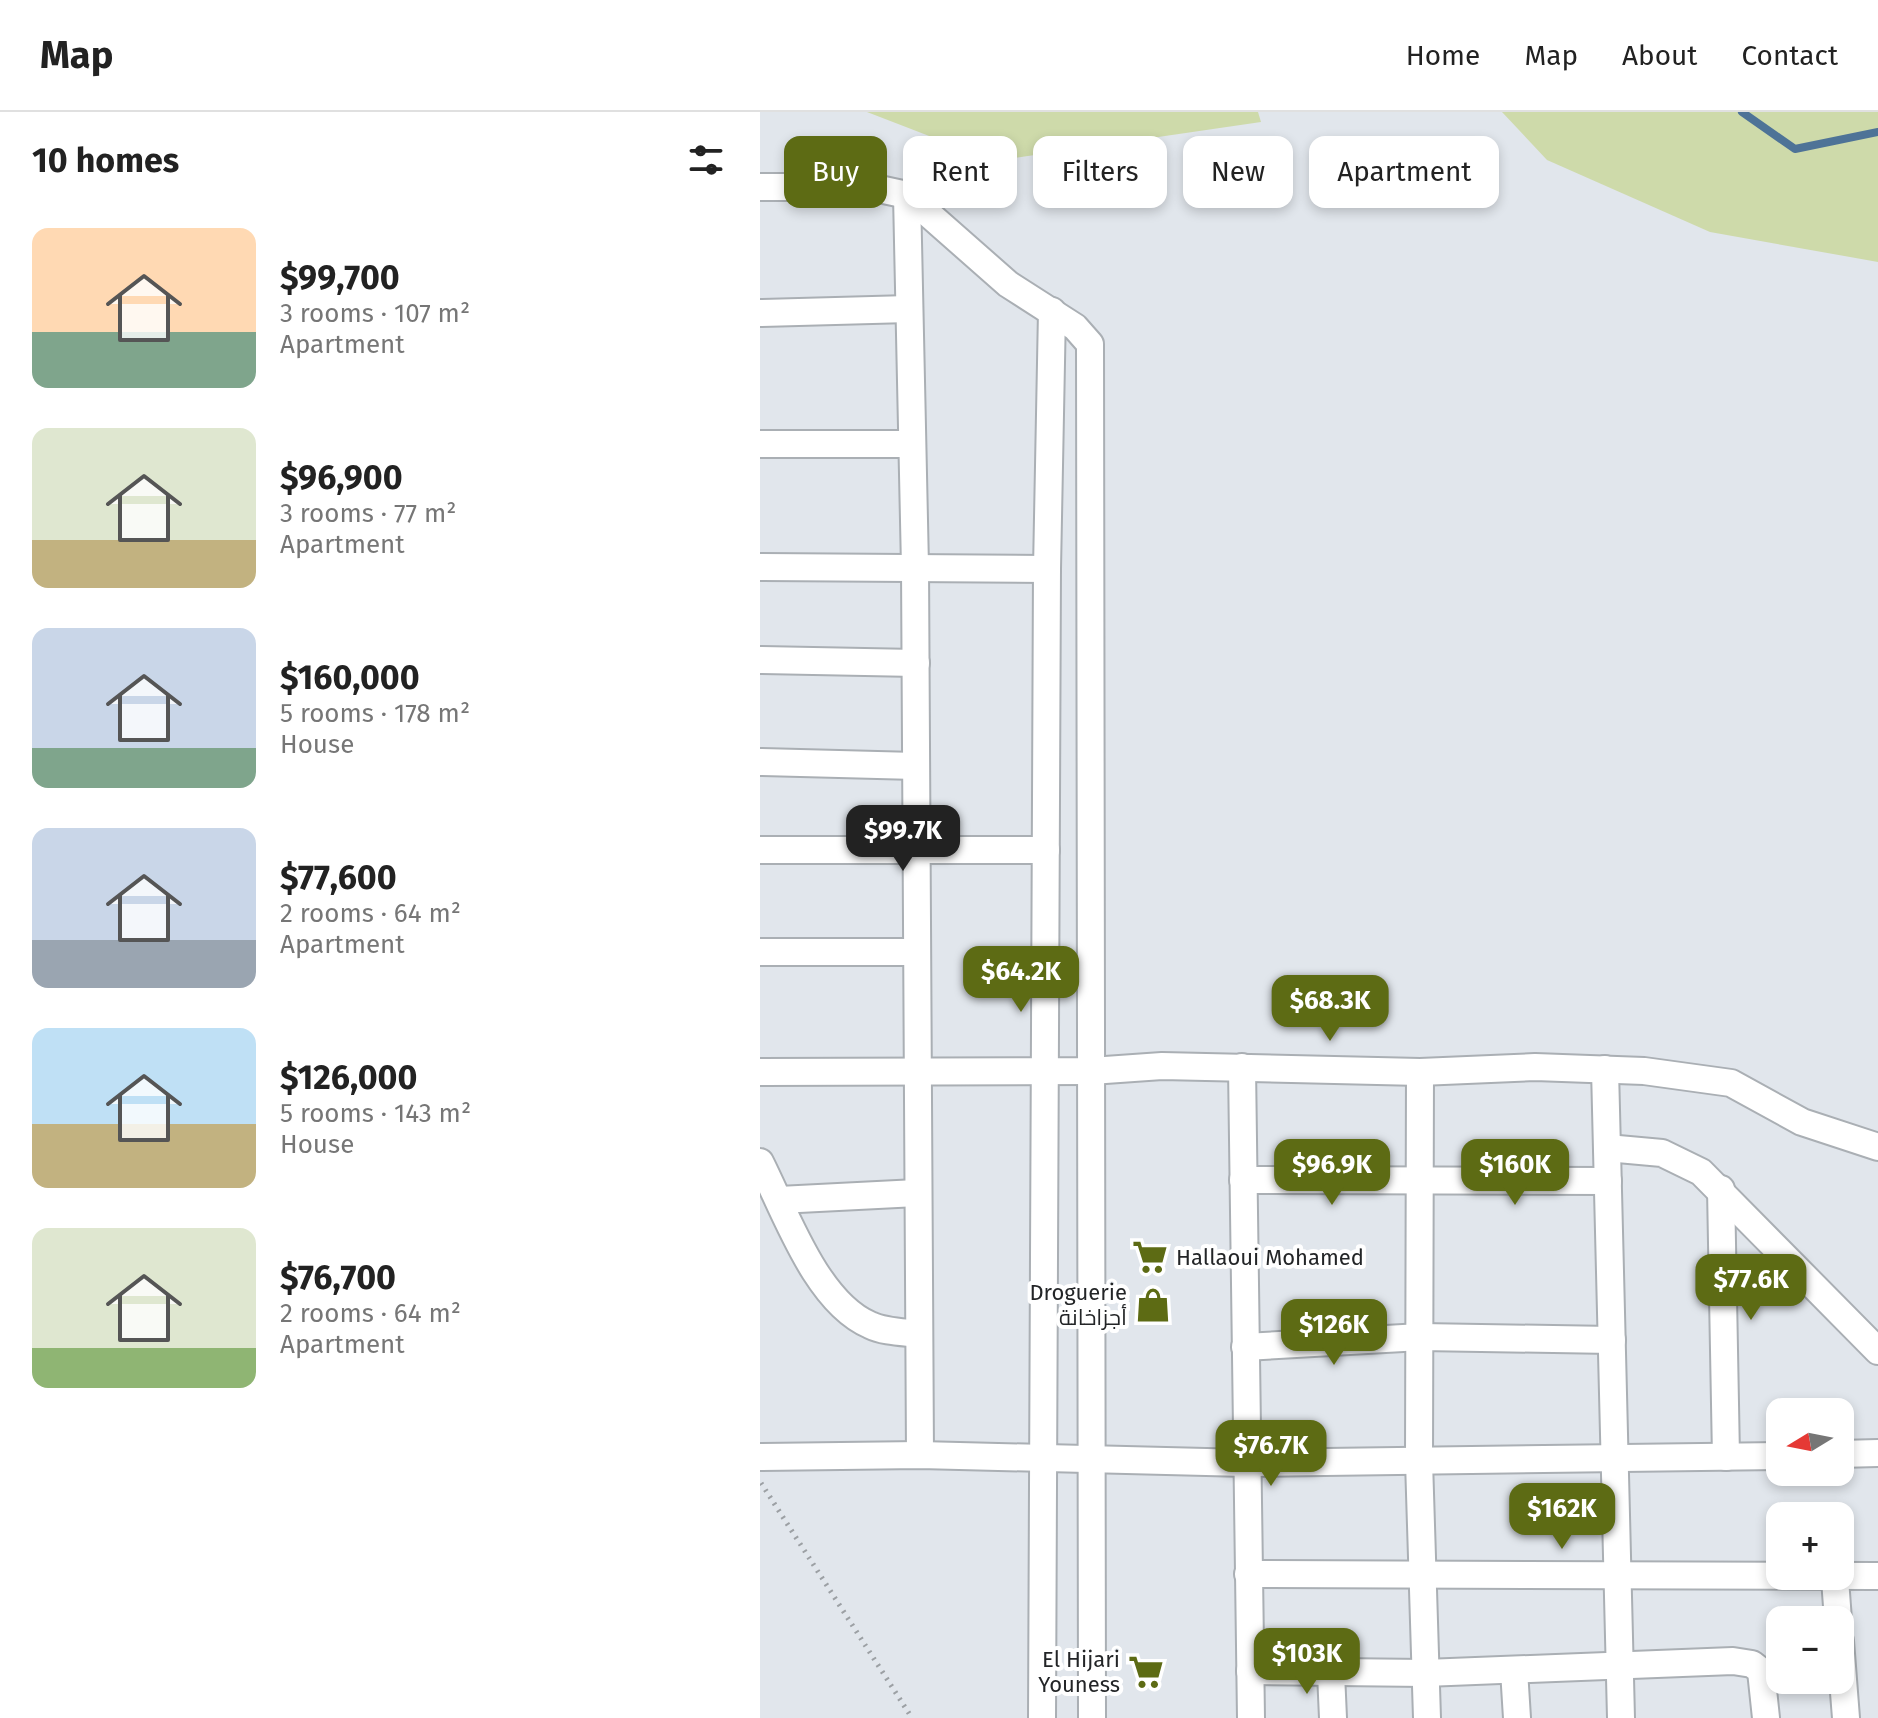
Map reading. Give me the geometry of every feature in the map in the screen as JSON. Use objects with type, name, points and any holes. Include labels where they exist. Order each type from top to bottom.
[{"type":"street","points":[[760,187],[870,187],[903,194]]},
{"type":"street","points":[[907,208],[916,663],[920,1455]]},
{"type":"street","points":[[922,208],[1008,284],[1075,327],[1090,344],[1092,1718]]},
{"type":"street","points":[[760,313],[909,309]]},
{"type":"street","points":[[1042,1718],[1047,569],[1052,311]]},
{"type":"street","points":[[760,444],[911,444]]},
{"type":"street","points":[[760,567],[1047,569]]},
{"type":"street","points":[[760,660],[916,663]]},
{"type":"street","points":[[760,762],[916,766]]},
{"type":"street","points":[[760,850],[1046,850]]},
{"type":"street","points":[[760,952],[916,952]]},
{"type":"street","points":[[760,1072],[1091,1071],[1162,1066],[1420,1072],[1535,1067],[1605,1069],[1686,1075],[1731,1083],[1802,1122],[1878,1147]]},
{"type":"street","points":[[1242,1067],[1251,1718]]},
{"type":"street","points":[[1605,1069],[1621,1718]]},
{"type":"street","points":[[1420,1072],[1419,1461],[1427,1718]]},
{"type":"street","points":[[1607,1148],[1674,1156],[1721,1189],[1878,1351]]},
{"type":"street","points":[[760,1162],[814,1267],[843,1309],[878,1328],[919,1334]]},
{"type":"street","points":[[1243,1180],[1421,1183],[1608,1181]]},
{"type":"street","points":[[1721,1189],[1726,1457]]},
{"type":"street","points":[[779,1200],[917,1193]]},
{"type":"street","points":[[1245,1347],[1421,1337],[1612,1340]]},
{"type":"street","points":[[1854,1454],[1878,1453]]},
{"type":"street","points":[[760,1457],[920,1455],[1246,1463],[1766,1456]]},
{"type":"street","points":[[1248,1574],[1766,1578]]},
{"type":"street","points":[[1854,1578],[1878,1576]]},
{"type":"street","points":[[1250,1671],[1425,1673],[1721,1661],[1752,1664],[1761,1671],[1766,1718]]},
{"type":"street","points":[[1514,1670],[1517,1718]]},
{"type":"street","points":[[1331,1673],[1333,1718]]},
{"type":"street","points":[[1844,1694],[1846,1718]]},
{"type":"path","points":[[760,1481],[912,1718]]},
{"type":"green space","points":[[867,112],[1258,112],[1261,122],[1165,136],[1033,136],[1033,155],[1017,158],[1017,136],[929,136]]},
{"type":"green space","points":[[1502,112],[1878,112],[1878,262],[1710,232],[1547,160]]},
{"type":"waterway","points":[[1742,112],[1795,149],[1878,132]]},
{"type":"place","name":"Hallaoui Mohamed","points":[[1150,1257]]},
{"type":"place","name":"Droguerie أجزاخانة","points":[[1153,1305]]},
{"type":"place","name":"El Hijari Youness","points":[[1146,1672]]}]
